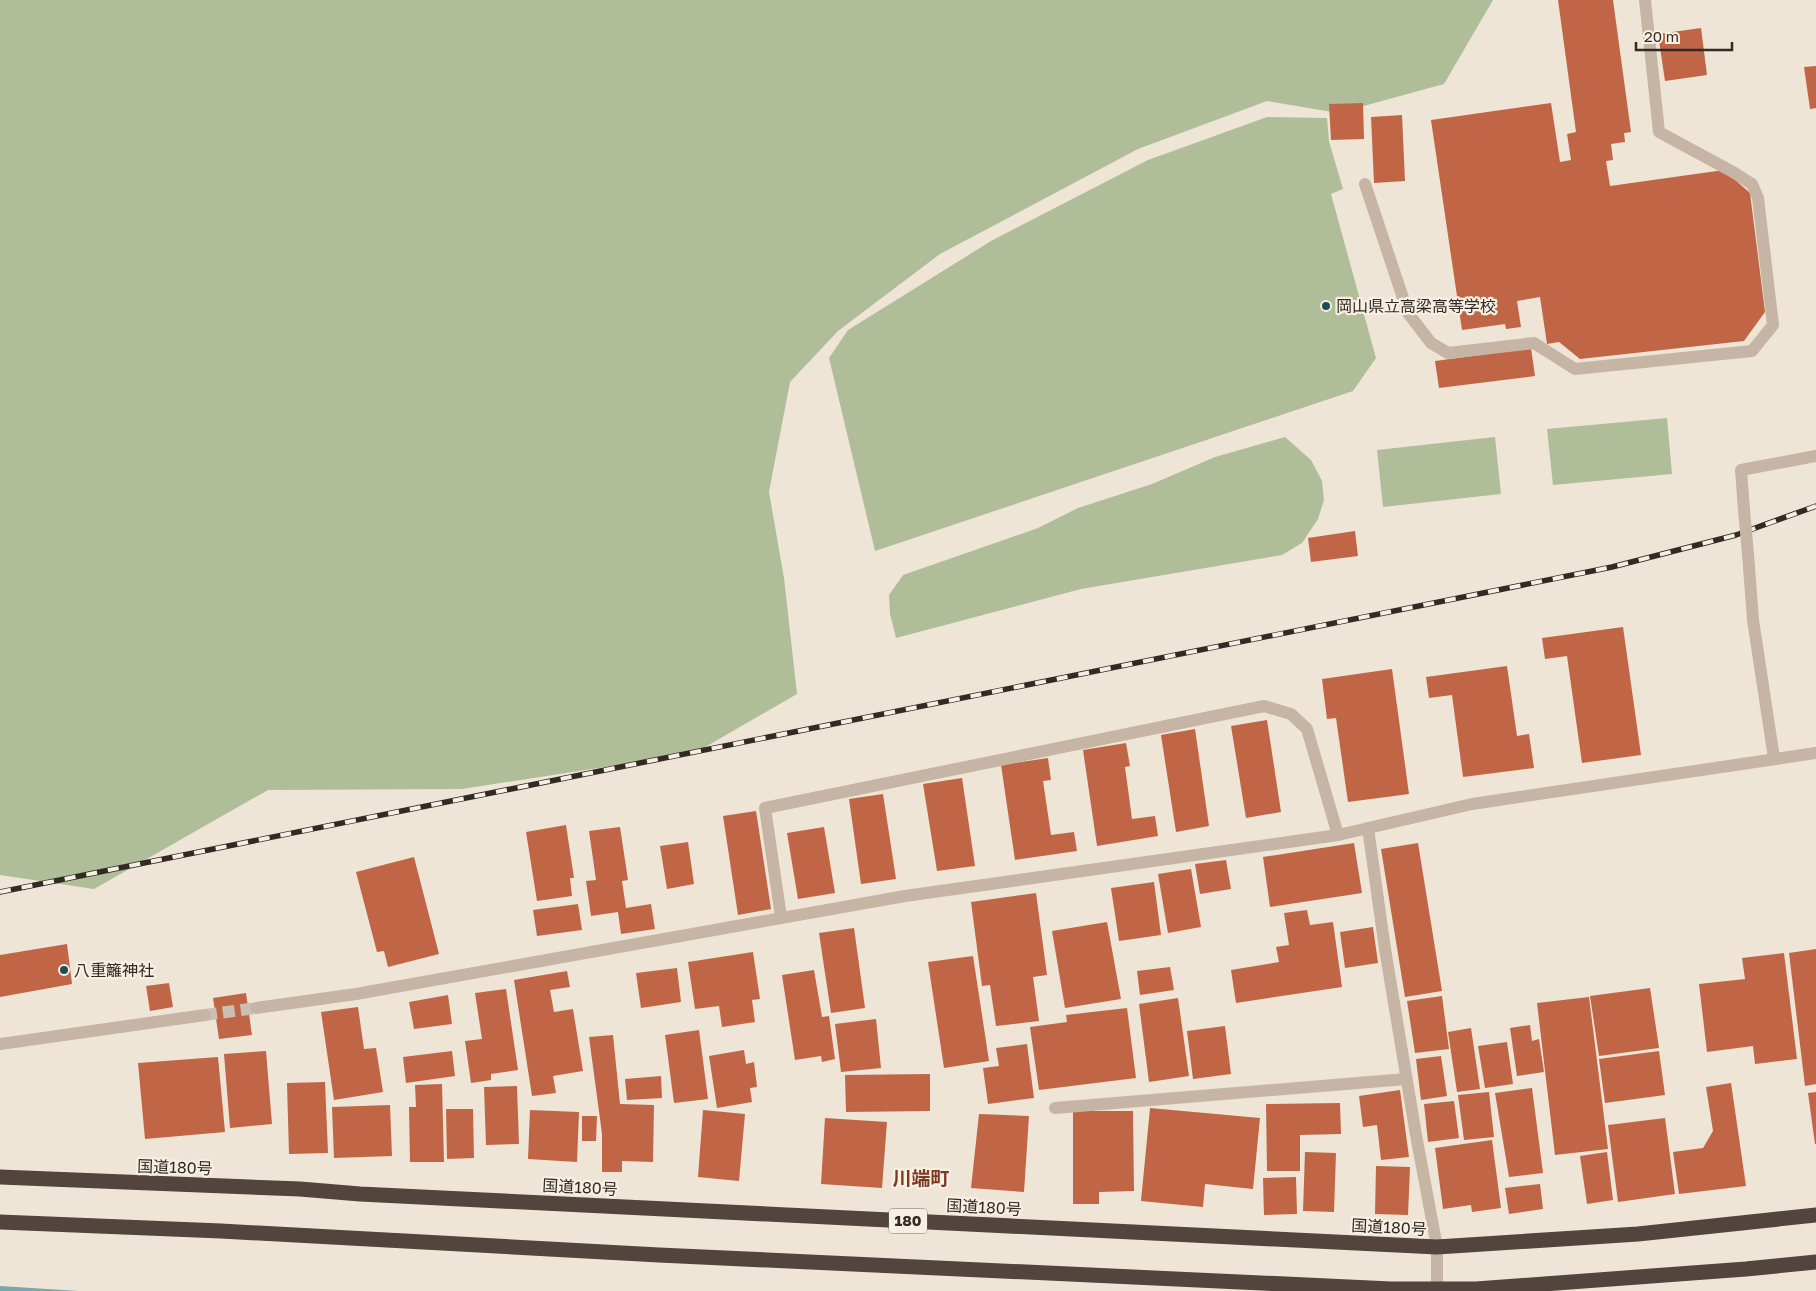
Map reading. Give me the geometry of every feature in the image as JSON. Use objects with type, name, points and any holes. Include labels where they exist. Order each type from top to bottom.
[{"type":"highway","name":"国道180号","points":[[0,1177],[300,1188],[360,1194],[1437,1247],[1638,1234],[1816,1216]]},
{"type":"highway","points":[[0,1222],[221,1231],[669,1256],[1391,1289],[1496,1288],[1816,1262]]},
{"type":"street","points":[[1365,184],[1408,313],[1431,344],[1448,353],[1534,343],[1574,369],[1752,351],[1773,325],[1758,198],[1752,184],[1659,132],[1645,0]]},
{"type":"street","points":[[1774,758],[1752,620],[1741,470],[1816,456]]},
{"type":"street","points":[[781,917],[765,808],[1264,706],[1291,714],[1307,729],[1338,835]]},
{"type":"street","points":[[256,1008],[356,994],[905,896],[1338,835],[1472,804],[1816,753]]},
{"type":"street","points":[[1368,828],[1384,949],[1437,1247],[1437,1290]]},
{"type":"street","points":[[0,1044],[205,1015]]},
{"type":"street","points":[[1055,1108],[1406,1079]]},
{"type":"green space","points":[[0,0],[1493,0],[1444,84],[1338,113],[1267,101],[1138,149],[940,254],[838,331],[790,382],[769,492],[784,578],[797,694],[695,753],[462,789],[268,790],[94,889],[0,875]]},
{"type":"green space","points":[[1267,117],[1327,118],[1329,141],[1343,189],[1331,194],[1376,358],[1353,391],[875,551],[829,358],[848,330],[991,241],[1148,160]]},
{"type":"green space","points":[[1667,418],[1672,474],[1553,485],[1547,429]]},
{"type":"green space","points":[[1285,437],[1311,460],[1322,481],[1324,500],[1318,519],[1302,543],[1282,555],[1081,589],[896,638],[890,614],[889,595],[903,575],[1038,528],[1078,508],[1152,484],[1215,457]]},
{"type":"green space","points":[[1495,437],[1501,494],[1383,507],[1377,450]]},
{"type":"water","points":[[0,1286],[79,1291],[0,1291]]},
{"type":"building","points":[[1558,0],[1613,0],[1631,132],[1624,133],[1625,142],[1611,144],[1613,160],[1606,161],[1610,186],[1724,170],[1750,193],[1765,312],[1744,341],[1580,359],[1559,342],[1547,344],[1540,297],[1517,301],[1521,327],[1506,329],[1505,324],[1462,330],[1431,120],[1551,103],[1560,162],[1571,160],[1567,134],[1576,132]]},
{"type":"building","points":[[1701,28],[1707,75],[1665,81],[1658,34]]},
{"type":"building","points":[[1816,66],[1816,108],[1810,109],[1804,67]]},
{"type":"building","points":[[1363,103],[1364,139],[1331,140],[1329,104]]},
{"type":"building","points":[[1402,115],[1405,181],[1374,183],[1371,117]]},
{"type":"building","points":[[1531,348],[1535,376],[1439,388],[1435,361]]},
{"type":"building","points":[[1355,531],[1358,556],[1311,562],[1308,538]]},
{"type":"building","points":[[1623,627],[1641,755],[1582,763],[1567,656],[1545,659],[1542,638]]},
{"type":"building","points":[[1507,666],[1517,736],[1529,734],[1534,768],[1463,777],[1452,695],[1429,698],[1426,677]]},
{"type":"building","points":[[1392,669],[1409,794],[1348,802],[1336,718],[1327,719],[1322,679]]},
{"type":"building","points":[[1267,720],[1281,812],[1246,818],[1231,726]]},
{"type":"building","points":[[1195,729],[1209,826],[1176,832],[1161,735]]},
{"type":"building","points":[[1126,743],[1130,766],[1125,767],[1132,819],[1155,816],[1158,836],[1097,846],[1083,750]]},
{"type":"building","points":[[1048,758],[1051,780],[1043,781],[1051,835],[1074,832],[1077,851],[1015,860],[1001,765]]},
{"type":"building","points":[[962,778],[975,866],[937,871],[923,784]]},
{"type":"building","points":[[883,794],[896,879],[861,884],[849,799]]},
{"type":"building","points":[[756,811],[771,909],[738,915],[723,816]]},
{"type":"building","points":[[566,825],[574,878],[570,878],[572,896],[537,901],[526,832]]},
{"type":"building","points":[[620,827],[628,880],[622,881],[626,908],[651,904],[655,929],[621,934],[618,912],[591,916],[586,881],[596,880],[589,831]]},
{"type":"building","points":[[824,827],[835,893],[798,899],[787,833]]},
{"type":"building","points":[[688,842],[694,884],[667,889],[660,846]]},
{"type":"building","points":[[1354,843],[1362,893],[1270,907],[1263,857]]},
{"type":"building","points":[[1418,843],[1442,991],[1405,997],[1381,849]]},
{"type":"building","points":[[414,857],[439,954],[388,967],[384,951],[377,952],[356,872]]},
{"type":"building","points":[[1226,860],[1231,889],[1200,894],[1195,864]]},
{"type":"building","points":[[1191,869],[1201,927],[1168,933],[1158,874]]},
{"type":"building","points":[[1154,882],[1161,935],[1119,941],[1111,888]]},
{"type":"building","points":[[1036,893],[1047,975],[1033,977],[1039,1021],[996,1026],[990,985],[982,986],[971,902]]},
{"type":"building","points":[[578,904],[582,930],[537,936],[533,910]]},
{"type":"building","points":[[1307,910],[1310,925],[1333,922],[1342,987],[1236,1003],[1231,970],[1279,962],[1276,947],[1289,945],[1284,913]]},
{"type":"building","points":[[1107,922],[1121,999],[1065,1008],[1052,931]]},
{"type":"building","points":[[1373,927],[1378,963],[1345,968],[1340,932]]},
{"type":"building","points":[[854,928],[865,1008],[831,1013],[819,933]]},
{"type":"building","points":[[67,944],[72,984],[0,997],[0,955]]},
{"type":"building","points":[[1816,949],[1816,1084],[1805,1086],[1789,953]]},
{"type":"building","points":[[753,952],[760,999],[752,1000],[755,1022],[722,1027],[719,1006],[695,1009],[688,962]]},
{"type":"building","points":[[1784,953],[1797,1059],[1755,1064],[1753,1046],[1707,1052],[1699,984],[1745,979],[1742,958]]},
{"type":"building","points":[[973,956],[989,1061],[944,1068],[928,962]]},
{"type":"building","points":[[1170,967],[1174,990],[1140,995],[1137,971]]},
{"type":"building","points":[[677,968],[681,1002],[641,1008],[636,973]]},
{"type":"building","points":[[814,970],[822,1017],[829,1016],[835,1059],[822,1062],[821,1056],[795,1060],[782,975]]},
{"type":"building","points":[[567,971],[570,987],[550,990],[554,1012],[573,1009],[583,1071],[553,1076],[556,1093],[532,1096],[514,980]]},
{"type":"building","points":[[169,983],[173,1007],[150,1011],[146,986]]},
{"type":"building","points":[[1650,988],[1659,1048],[1599,1056],[1590,996]]},
{"type":"building","points":[[506,989],[518,1070],[491,1074],[491,1080],[471,1083],[465,1041],[482,1039],[475,993]]},
{"type":"building","points":[[246,993],[252,1035],[219,1039],[213,998]]},
{"type":"building","points":[[448,995],[452,1024],[414,1029],[409,1002]]},
{"type":"building","points":[[1442,996],[1449,1049],[1415,1053],[1407,1001]]},
{"type":"building","points":[[1589,997],[1608,1149],[1555,1155],[1537,1003]]},
{"type":"building","points":[[1178,998],[1189,1076],[1149,1082],[1139,1004]]},
{"type":"building","points":[[358,1007],[364,1049],[376,1048],[383,1092],[334,1100],[321,1012]]},
{"type":"building","points":[[1127,1008],[1136,1078],[1039,1090],[1030,1027],[1067,1022],[1066,1015]]},
{"type":"building","points":[[876,1019],[881,1068],[841,1072],[835,1024]]},
{"type":"building","points":[[1530,1025],[1532,1041],[1539,1039],[1544,1072],[1517,1076],[1510,1028]]},
{"type":"building","points":[[1225,1026],[1231,1074],[1193,1079],[1187,1031]]},
{"type":"building","points":[[1471,1028],[1480,1089],[1457,1092],[1448,1032]]},
{"type":"building","points":[[699,1030],[708,1099],[674,1103],[665,1035]]},
{"type":"building","points":[[613,1035],[620,1104],[654,1105],[653,1162],[622,1161],[622,1172],[602,1172],[602,1134],[589,1037]]},
{"type":"building","points":[[1507,1042],[1513,1084],[1485,1088],[1478,1046]]},
{"type":"building","points":[[1027,1044],[1034,1098],[988,1104],[983,1068],[999,1066],[996,1048]]},
{"type":"building","points":[[744,1050],[746,1064],[754,1062],[757,1087],[750,1088],[752,1102],[717,1108],[709,1056]]},
{"type":"building","points":[[266,1051],[272,1124],[230,1128],[224,1054]]},
{"type":"building","points":[[452,1051],[455,1076],[406,1083],[403,1057]]},
{"type":"building","points":[[1659,1051],[1665,1095],[1605,1103],[1599,1059]]},
{"type":"building","points":[[1441,1056],[1447,1096],[1421,1100],[1416,1059]]},
{"type":"building","points":[[218,1057],[225,1132],[145,1139],[138,1063]]},
{"type":"building","points":[[930,1074],[930,1111],[846,1112],[845,1075]]},
{"type":"building","points":[[661,1076],[662,1098],[627,1100],[625,1079]]},
{"type":"building","points":[[325,1082],[328,1153],[289,1154],[287,1083]]},
{"type":"building","points":[[1731,1083],[1746,1186],[1679,1194],[1673,1152],[1703,1148],[1713,1131],[1706,1087]]},
{"type":"building","points":[[442,1084],[444,1162],[410,1162],[409,1107],[416,1107],[415,1085]]},
{"type":"building","points":[[517,1086],[519,1144],[486,1145],[484,1087]]},
{"type":"building","points":[[1532,1088],[1543,1173],[1509,1177],[1495,1093]]},
{"type":"building","points":[[1400,1090],[1409,1157],[1381,1160],[1377,1125],[1363,1127],[1359,1096]]},
{"type":"building","points":[[1489,1092],[1494,1137],[1464,1140],[1458,1095]]},
{"type":"building","points":[[1816,1092],[1816,1144],[1815,1144],[1808,1093]]},
{"type":"building","points":[[1454,1101],[1459,1138],[1428,1142],[1424,1104]]},
{"type":"building","points":[[1340,1103],[1341,1134],[1300,1135],[1300,1171],[1267,1171],[1266,1104]]},
{"type":"building","points":[[390,1105],[392,1156],[334,1158],[332,1107]]},
{"type":"building","points":[[1150,1108],[1260,1118],[1253,1189],[1205,1184],[1203,1207],[1141,1201]]},
{"type":"building","points":[[446,1109],[473,1109],[474,1158],[447,1159]]},
{"type":"building","points":[[530,1110],[579,1112],[577,1162],[528,1159]]},
{"type":"building","points":[[703,1110],[745,1114],[739,1181],[698,1177]]},
{"type":"building","points":[[1073,1111],[1133,1111],[1134,1191],[1099,1192],[1099,1204],[1073,1204]]},
{"type":"building","points":[[979,1114],[1029,1116],[1024,1192],[971,1188]]},
{"type":"building","points":[[582,1116],[597,1116],[596,1141],[582,1141]]},
{"type":"building","points":[[825,1118],[887,1122],[882,1188],[821,1184]]},
{"type":"building","points":[[1665,1118],[1675,1194],[1618,1202],[1608,1125]]},
{"type":"building","points":[[1492,1140],[1501,1208],[1472,1212],[1471,1205],[1443,1209],[1435,1148]]},
{"type":"building","points":[[1305,1152],[1336,1153],[1334,1212],[1303,1211]]},
{"type":"building","points":[[1607,1152],[1613,1200],[1587,1204],[1580,1156]]},
{"type":"building","points":[[1376,1166],[1410,1167],[1408,1215],[1375,1214]]},
{"type":"building","points":[[1296,1177],[1297,1214],[1264,1215],[1263,1178]]},
{"type":"building","points":[[1540,1184],[1543,1209],[1509,1214],[1505,1188]]},
{"type":"tunnel","points":[[205,1015],[256,1008]]},
{"type":"railway","points":[[0,892],[1612,567],[1736,535],[1816,506]]},
{"type":"place","name":"岡山県立高梁高等学校","points":[[1326,306]]},
{"type":"place","name":"八重籬神社","points":[[64,970]]},
{"type":"district","name":"川端町","points":[[921,1178]]}]
